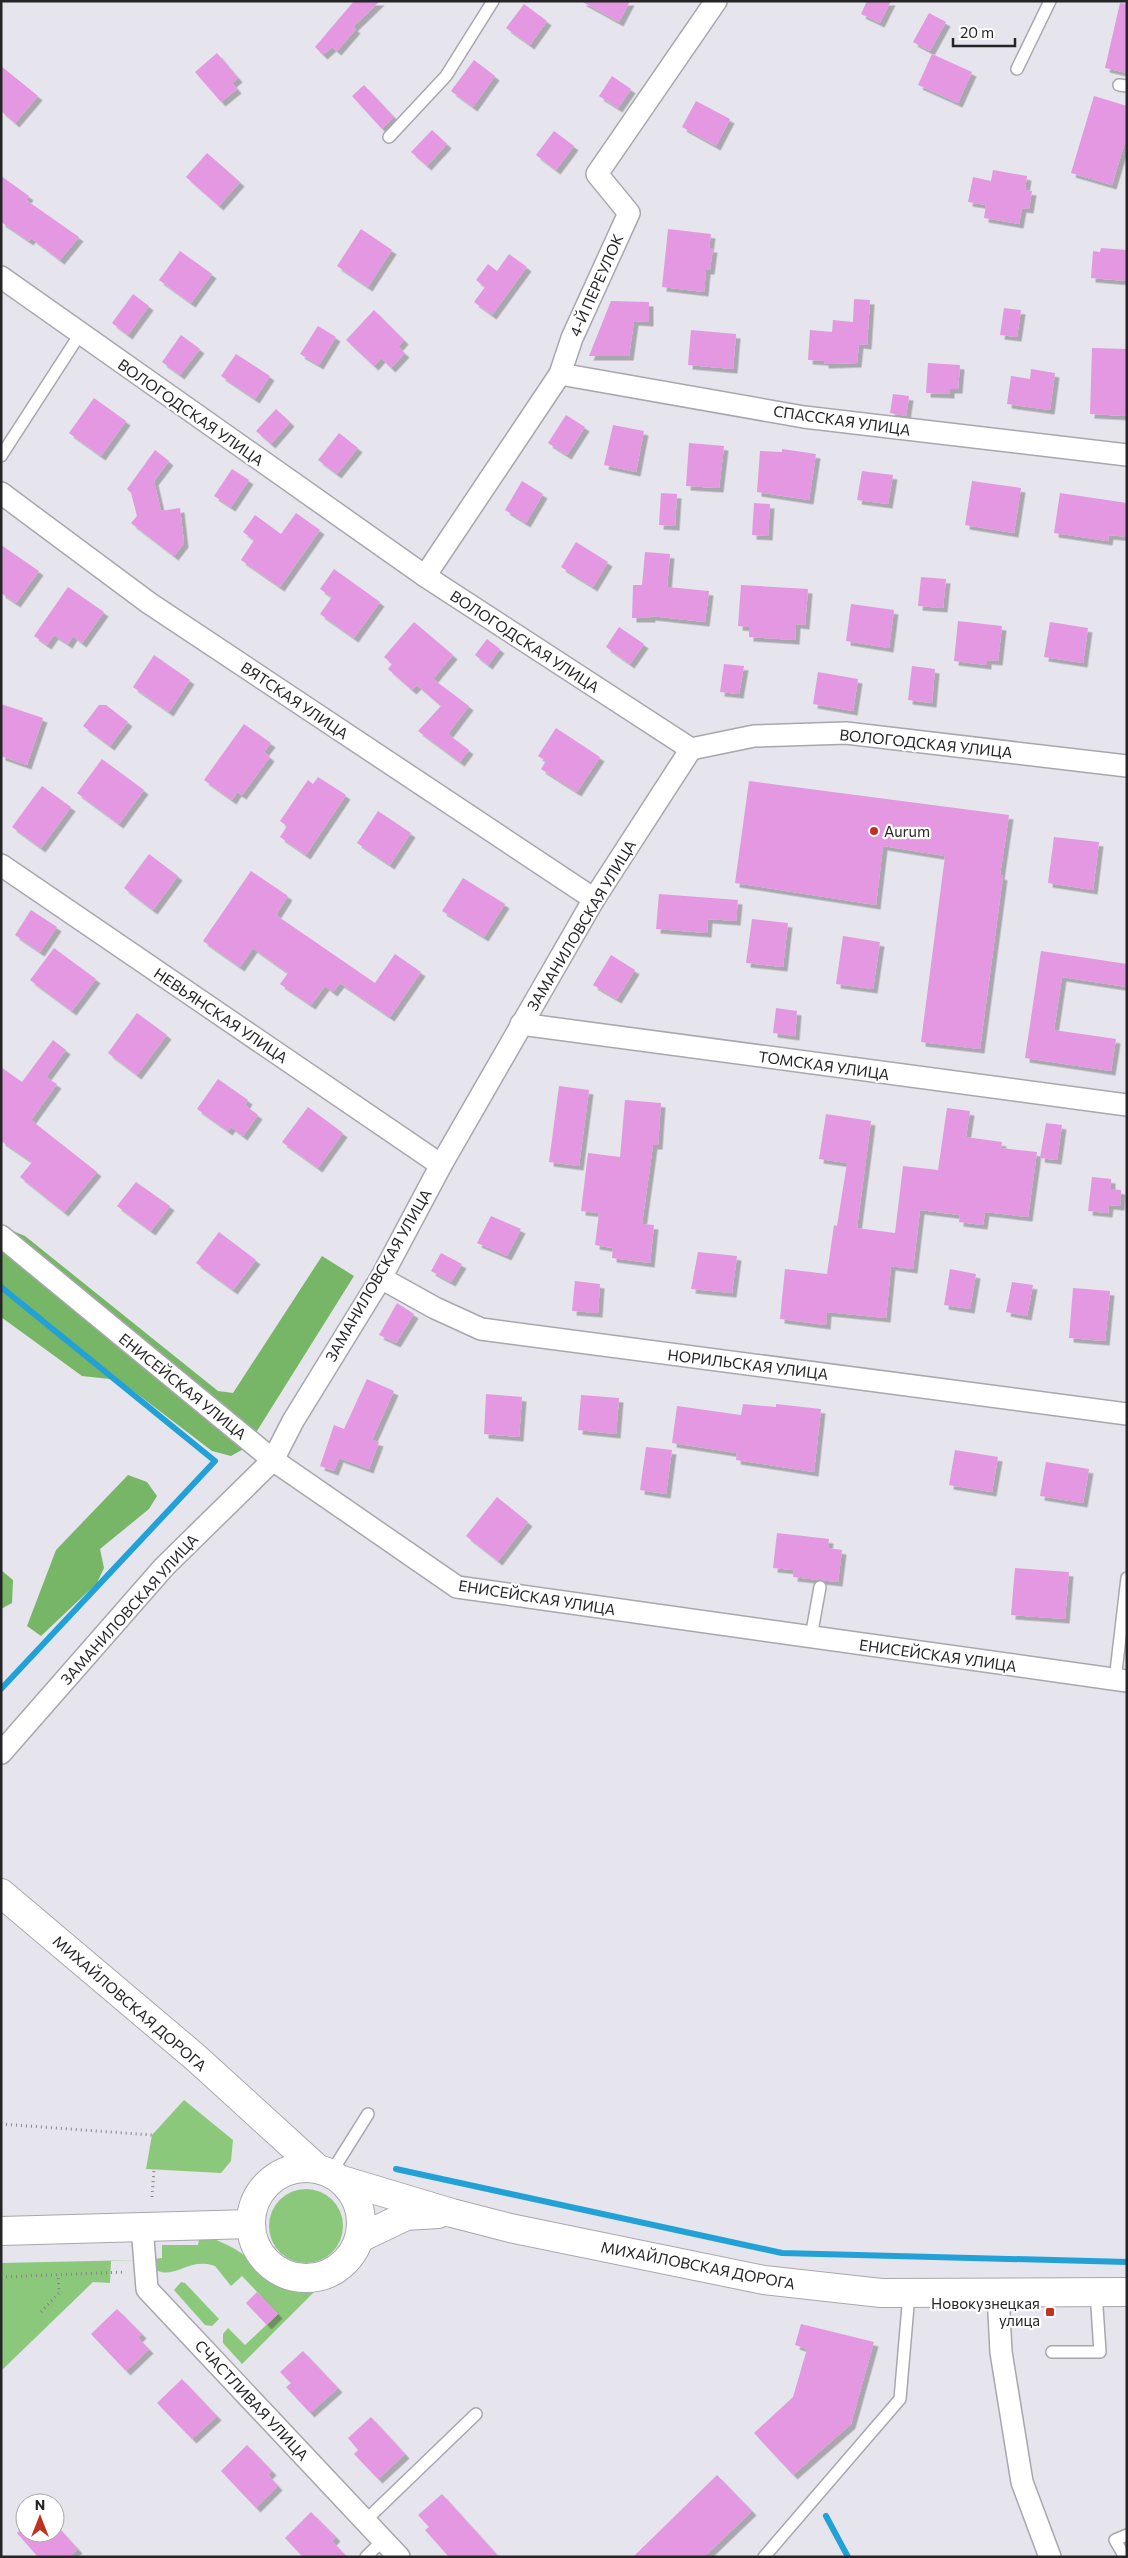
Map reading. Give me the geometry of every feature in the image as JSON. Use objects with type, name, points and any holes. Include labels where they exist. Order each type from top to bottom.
[{"type":"street","name":"4-Й ПЕРЕУЛОК","points":[[425,576],[560,374],[572,338],[629,213],[597,174],[716,1]]},
{"type":"street","name":"ВОЛОГОДСКАЯ УЛИЦА","points":[[1,277],[425,576],[691,749],[754,736],[846,733],[1127,766]]},
{"type":"street","name":"СПАССКАЯ УЛИЦА","points":[[560,374],[804,417],[1127,455]]},
{"type":"street","name":"ВЯТСКАЯ УЛИЦА","points":[[1,493],[149,603],[594,899]]},
{"type":"street","name":"ЗАМАНИЛОВСКАЯ УЛИЦА","points":[[1,1753],[164,1567],[273,1460],[293,1421],[381,1278],[441,1165],[594,899],[691,749]]},
{"type":"street","name":"НЕВЬЯНСКАЯ УЛИЦА","points":[[1,865],[441,1165]]},
{"type":"street","name":"ТОМСКАЯ УЛИЦА","points":[[521,1024],[1127,1105]]},
{"type":"street","name":"ЕНИСЕЙСКАЯ УЛИЦА","points":[[1,1236],[273,1460],[457,1587],[1121,1680]]},
{"type":"street","name":"НОРИЛЬСКАЯ УЛИЦА","points":[[381,1278],[435,1308],[480,1329],[1127,1414]]},
{"type":"street","name":"МИХАЙЛОВСКАЯ ДОРОГА","points":[[1,1893],[330,2174],[452,2214],[510,2228],[764,2280],[881,2294],[1127,2292]]},
{"type":"street","name":"МИХАЙЛОВСКАЯ ДОРОГА","points":[[258,2114],[272,2148],[270,2172],[264,2187]]},
{"type":"street","points":[[306,2167],[330,2174],[353,2192],[360,2207],[362,2223],[360,2238],[346,2262],[324,2276],[297,2278],[284,2274],[263,2258],[256,2246],[251,2224],[252,2208],[264,2187],[283,2172],[306,2167]]},
{"type":"street","name":"МИХАЙЛОВСКАЯ ДОРОГА","points":[[360,2238],[406,2216],[452,2214]]},
{"type":"street","points":[[1,2231],[251,2224]]},
{"type":"street","name":"СЧАСТЛИВАЯ УЛИЦА","points":[[142,2226],[147,2289],[399,2557]]},
{"type":"street","points":[[998,2294],[1001,2352],[1022,2482],[1050,2557]]},
{"type":"lane","points":[[389,137],[446,76],[493,1]]},
{"type":"lane","points":[[1017,69],[1050,1]]},
{"type":"lane","points":[[1,456],[80,334]]},
{"type":"lane","points":[[1121,1680],[1127,1578]]},
{"type":"lane","points":[[811,1637],[820,1587]]},
{"type":"lane","points":[[330,2174],[368,2114]]},
{"type":"lane","points":[[1052,2352],[1100,2352],[1096,2292]]},
{"type":"lane","points":[[764,2557],[900,2399],[909,2294]]},
{"type":"lane","points":[[366,2520],[476,2414]]},
{"type":"lane","points":[[1125,2557],[1115,2540],[1127,2535]]},
{"type":"lane","points":[[366,2557],[383,2540]]},
{"type":"path","points":[[1,2124],[152,2135]]},
{"type":"path","points":[[152,2197],[154,2170]]},
{"type":"path","points":[[1,2277],[145,2271]]},
{"type":"path","points":[[41,2312],[59,2293],[58,2274]]},
{"type":"green space","points":[[1,1226],[25,1236],[218,1391],[233,1393],[322,1256],[354,1276],[247,1447],[231,1456],[212,1451],[119,1380],[82,1376],[1,1317]]},
{"type":"green space","points":[[128,1475],[147,1482],[157,1496],[149,1509],[100,1549],[104,1568],[97,1583],[41,1636],[27,1626],[56,1550]]},
{"type":"green space","points":[[1,1570],[13,1580],[12,1603],[1,1609]]},
{"type":"green space","points":[[184,2100],[233,2140],[231,2161],[221,2173],[146,2169],[152,2135]]},
{"type":"green space","points":[[299,2189],[313,2189],[327,2195],[337,2205],[343,2219],[343,2233],[337,2247],[327,2257],[313,2263],[299,2263],[285,2257],[275,2247],[269,2233],[269,2219],[275,2205],[285,2195]]},
{"type":"green space","points":[[214,2239],[242,2253],[264,2277],[277,2285],[298,2292],[314,2292],[242,2364],[223,2343],[223,2334],[228,2328],[245,2345],[278,2314],[242,2276],[231,2286],[215,2266],[197,2264],[176,2271],[163,2272],[156,2270],[152,2259],[162,2258],[162,2245],[198,2245],[199,2240]]},
{"type":"green space","points":[[138,2260],[111,2261],[110,2283],[93,2282],[1,2371],[1,2263]]},
{"type":"green space","points":[[181,2282],[185,2283],[219,2319],[212,2326],[205,2325],[174,2290]]},
{"type":"building","points":[[354,1],[380,1],[353,27],[356,29],[337,51],[332,47],[323,55],[315,47]]},
{"type":"building","points":[[581,1],[630,1],[619,22]]},
{"type":"building","points":[[867,1],[891,1],[880,23],[861,14]]},
{"type":"building","points":[[1120,3],[1127,4],[1127,73],[1105,68]]},
{"type":"building","points":[[524,4],[547,21],[530,45],[506,28]]},
{"type":"building","points":[[929,13],[946,22],[930,51],[913,42]]},
{"type":"building","points":[[217,53],[238,78],[232,83],[237,89],[221,102],[195,72]]},
{"type":"building","points":[[932,54],[972,72],[958,103],[918,85]]},
{"type":"building","points":[[474,60],[495,76],[473,107],[451,91]]},
{"type":"building","points":[[1,66],[38,96],[15,123],[1,111]]},
{"type":"building","points":[[612,76],[631,89],[618,108],[599,96]]},
{"type":"building","points":[[364,85],[394,117],[382,129],[352,96]]},
{"type":"building","points":[[1094,96],[1127,106],[1127,135],[1112,185],[1071,173]]},
{"type":"building","points":[[696,101],[730,119],[716,146],[682,127]]},
{"type":"building","points":[[432,130],[447,144],[427,166],[411,152]]},
{"type":"building","points":[[554,131],[574,146],[556,170],[536,155]]},
{"type":"building","points":[[207,153],[240,182],[219,206],[186,177]]},
{"type":"building","points":[[993,170],[1027,176],[1025,190],[1032,191],[1029,209],[1022,208],[1019,224],[984,218],[986,205],[968,202],[973,177],[991,181]]},
{"type":"building","points":[[1,176],[29,196],[26,200],[79,237],[60,260],[31,238],[29,241],[1,222]]},
{"type":"building","points":[[361,229],[392,250],[368,287],[337,266]]},
{"type":"building","points":[[668,229],[711,234],[709,248],[713,248],[710,270],[706,270],[704,292],[662,287]]},
{"type":"building","points":[[1101,248],[1127,250],[1127,281],[1091,278],[1093,251],[1100,252]]},
{"type":"building","points":[[180,251],[212,274],[191,303],[159,280]]},
{"type":"building","points":[[509,254],[527,267],[492,315],[474,302],[485,287],[476,280],[488,264],[497,271]]},
{"type":"building","points":[[133,294],[149,306],[128,335],[112,323]]},
{"type":"building","points":[[854,299],[870,300],[867,345],[859,344],[857,363],[824,364],[824,361],[808,360],[810,330],[832,332],[833,320],[853,322]]},
{"type":"building","points":[[611,301],[649,302],[649,322],[634,321],[629,356],[589,356]]},
{"type":"building","points":[[1004,308],[1021,310],[1017,337],[1000,335]]},
{"type":"building","points":[[374,310],[404,340],[398,347],[405,353],[391,368],[381,358],[374,366],[346,340]]},
{"type":"building","points":[[318,326],[336,337],[319,365],[300,354]]},
{"type":"building","points":[[691,330],[736,334],[733,369],[688,365]]},
{"type":"building","points":[[181,335],[200,349],[180,375],[162,362]]},
{"type":"building","points":[[1092,348],[1127,349],[1127,416],[1090,414]]},
{"type":"building","points":[[236,354],[270,376],[255,399],[221,376]]},
{"type":"building","points":[[928,363],[960,365],[958,389],[950,389],[950,394],[926,393]]},
{"type":"building","points":[[1031,369],[1055,373],[1050,410],[1007,404],[1011,376],[1030,379]]},
{"type":"building","points":[[893,394],[909,396],[906,416],[890,413]]},
{"type":"building","points":[[94,398],[126,421],[101,456],[69,433]]},
{"type":"building","points":[[276,409],[290,422],[271,444],[256,431]]},
{"type":"building","points":[[566,415],[585,427],[567,455],[548,443]]},
{"type":"building","points":[[613,425],[644,431],[636,472],[604,465]]},
{"type":"building","points":[[339,433],[358,448],[337,474],[318,460]]},
{"type":"building","points":[[689,443],[724,446],[719,488],[686,486]]},
{"type":"building","points":[[782,449],[816,454],[809,500],[757,492],[760,451],[782,452]]},
{"type":"building","points":[[155,450],[169,461],[154,481],[161,511],[180,508],[184,543],[174,556],[131,523],[137,516],[131,493],[127,489]]},
{"type":"building","points":[[232,469],[249,480],[231,507],[214,496]]},
{"type":"building","points":[[862,471],[893,475],[888,504],[857,500]]},
{"type":"building","points":[[522,481],[543,494],[526,523],[505,510]]},
{"type":"building","points":[[972,481],[1021,488],[1014,533],[965,525]]},
{"type":"building","points":[[661,493],[677,494],[675,526],[659,525]]},
{"type":"building","points":[[1060,493],[1127,503],[1127,537],[1109,535],[1108,541],[1054,533]]},
{"type":"building","points":[[754,503],[770,504],[768,536],[752,535]]},
{"type":"building","points":[[296,513],[320,530],[280,587],[241,560],[254,540],[243,532],[255,515],[281,534]]},
{"type":"building","points":[[576,542],[608,562],[593,587],[561,567]]},
{"type":"building","points":[[1,545],[39,571],[16,603],[1,593]]},
{"type":"building","points":[[645,552],[670,554],[667,587],[709,591],[705,622],[651,616],[651,618],[632,618],[633,585],[642,585]]},
{"type":"building","points":[[334,569],[380,602],[354,638],[320,614],[332,597],[320,589]]},
{"type":"building","points":[[921,577],[946,579],[943,608],[918,606]]},
{"type":"building","points":[[741,585],[808,589],[805,625],[796,624],[795,640],[749,637],[749,627],[738,626]]},
{"type":"building","points":[[68,587],[104,612],[82,643],[73,636],[68,644],[54,635],[47,645],[34,636]]},
{"type":"building","points":[[851,604],[894,610],[889,648],[846,641]]},
{"type":"building","points":[[958,621],[1002,626],[998,661],[987,660],[987,665],[954,661]]},
{"type":"building","points":[[414,622],[453,655],[433,679],[469,706],[448,734],[469,750],[460,762],[418,731],[441,706],[417,685],[412,690],[388,669],[392,664],[384,657]]},
{"type":"building","points":[[1050,622],[1088,628],[1083,663],[1044,657]]},
{"type":"building","points":[[619,627],[644,644],[630,664],[606,647]]},
{"type":"building","points":[[487,639],[500,649],[488,665],[475,655]]},
{"type":"building","points":[[154,655],[190,680],[169,712],[133,687]]},
{"type":"building","points":[[724,664],[744,666],[739,694],[720,692]]},
{"type":"building","points":[[912,666],[935,669],[932,703],[908,700]]},
{"type":"building","points":[[818,672],[858,679],[853,711],[813,704]]},
{"type":"building","points":[[1,704],[43,718],[27,765],[1,756]]},
{"type":"building","points":[[99,705],[106,705],[128,722],[110,746],[83,726]]},
{"type":"building","points":[[244,724],[271,743],[264,752],[270,757],[242,795],[237,792],[232,800],[204,780]]},
{"type":"building","points":[[556,728],[600,757],[577,792],[541,769],[546,761],[538,756]]},
{"type":"building","points":[[102,759],[144,790],[119,824],[77,793]]},
{"type":"building","points":[[318,777],[346,795],[306,855],[280,837],[287,826],[280,821],[308,780],[313,784]]},
{"type":"building","name":"Aurum","points":[[749,781],[1009,815],[1000,875],[1003,876],[980,1049],[921,1042],[945,856],[883,846],[876,905],[735,883]]},
{"type":"building","points":[[42,786],[71,807],[41,848],[12,827]]},
{"type":"building","points":[[378,811],[411,833],[390,865],[357,843]]},
{"type":"building","points":[[1054,837],[1099,842],[1093,890],[1048,883]]},
{"type":"building","points":[[149,854],[178,876],[153,910],[124,888]]},
{"type":"building","points":[[251,871],[288,896],[276,915],[375,983],[395,954],[421,972],[390,1017],[340,983],[333,992],[325,986],[311,1005],[280,984],[288,973],[253,948],[240,967],[203,941]]},
{"type":"building","points":[[463,878],[505,904],[484,937],[442,911]]},
{"type":"building","points":[[659,894],[738,900],[736,921],[708,919],[707,933],[656,929]]},
{"type":"building","points":[[31,910],[57,927],[40,952],[15,935]]},
{"type":"building","points":[[752,919],[788,923],[783,967],[746,963]]},
{"type":"building","points":[[843,936],[880,942],[873,989],[836,984]]},
{"type":"building","points":[[54,948],[96,979],[72,1011],[30,980]]},
{"type":"building","points":[[1041,951],[1127,964],[1127,987],[1062,977],[1054,1030],[1116,1039],[1111,1071],[1025,1058]]},
{"type":"building","points":[[611,955],[635,970],[617,999],[593,985]]},
{"type":"building","points":[[776,1008],[797,1011],[795,1036],[773,1033]]},
{"type":"building","points":[[137,1013],[167,1035],[137,1075],[108,1053]]},
{"type":"building","points":[[53,1040],[66,1050],[46,1077],[57,1084],[31,1120],[97,1172],[64,1212],[20,1177],[32,1162],[1,1141],[1,1067],[22,1082]]},
{"type":"building","points":[[218,1079],[248,1100],[245,1105],[258,1115],[243,1136],[231,1127],[228,1131],[197,1109]]},
{"type":"building","points":[[559,1086],[589,1090],[579,1166],[549,1162]]},
{"type":"building","points":[[625,1100],[661,1103],[658,1145],[653,1145],[642,1224],[654,1225],[650,1263],[612,1258],[613,1248],[595,1245],[599,1213],[581,1211],[588,1153],[620,1157]]},
{"type":"building","points":[[308,1107],[343,1133],[318,1168],[282,1142]]},
{"type":"building","points":[[947,1108],[970,1111],[966,1137],[1002,1142],[1001,1148],[1037,1152],[1028,1217],[985,1212],[983,1225],[959,1222],[960,1215],[920,1210],[913,1269],[891,1266],[886,1318],[827,1312],[826,1325],[780,1319],[785,1269],[827,1274],[834,1225],[837,1226],[847,1163],[819,1159],[826,1114],[871,1121],[857,1228],[895,1233],[903,1166],[938,1170]]},
{"type":"building","points":[[1046,1123],[1062,1125],[1057,1160],[1040,1158]]},
{"type":"building","points":[[1092,1177],[1111,1179],[1111,1189],[1121,1190],[1120,1206],[1109,1205],[1108,1213],[1088,1211]]},
{"type":"building","points":[[136,1182],[170,1206],[151,1231],[117,1206]]},
{"type":"building","points":[[491,1216],[521,1229],[507,1256],[477,1243]]},
{"type":"building","points":[[219,1232],[256,1260],[233,1290],[196,1263]]},
{"type":"building","points":[[698,1252],[737,1256],[732,1293],[691,1289]]},
{"type":"building","points":[[441,1253],[462,1264],[451,1282],[431,1271]]},
{"type":"building","points":[[950,1269],[976,1274],[970,1309],[944,1305]]},
{"type":"building","points":[[575,1281],[600,1284],[598,1313],[572,1311]]},
{"type":"building","points":[[1012,1282],[1033,1285],[1027,1316],[1006,1312]]},
{"type":"building","points":[[1073,1288],[1110,1291],[1105,1341],[1069,1338]]},
{"type":"building","points":[[397,1303],[414,1314],[396,1343],[379,1335]]},
{"type":"building","points":[[367,1379],[394,1391],[372,1440],[379,1442],[369,1469],[339,1458],[334,1471],[320,1466],[334,1425],[344,1429]]},
{"type":"building","points":[[486,1394],[522,1397],[519,1437],[484,1434]]},
{"type":"building","points":[[581,1395],[619,1398],[616,1434],[578,1430]]},
{"type":"building","points":[[743,1404],[776,1407],[776,1404],[821,1409],[814,1472],[736,1460],[737,1453],[672,1443],[677,1406],[741,1415]]},
{"type":"building","points":[[646,1447],[672,1450],[666,1494],[640,1490]]},
{"type":"building","points":[[955,1450],[998,1457],[992,1492],[949,1485]]},
{"type":"building","points":[[1046,1462],[1089,1469],[1083,1503],[1040,1496]]},
{"type":"building","points":[[497,1497],[528,1522],[498,1561],[466,1536]]},
{"type":"building","points":[[777,1533],[829,1539],[828,1548],[842,1550],[838,1582],[793,1577],[794,1570],[773,1568]]},
{"type":"building","points":[[1015,1568],[1069,1572],[1065,1619],[1011,1615]]},
{"type":"building","points":[[257,2292],[278,2314],[267,2325],[246,2303]]},
{"type":"building","points":[[117,2309],[142,2334],[138,2338],[149,2349],[126,2371],[91,2334]]},
{"type":"building","points":[[801,2324],[874,2342],[851,2424],[793,2475],[754,2433],[793,2397],[807,2349],[795,2345]]},
{"type":"building","points":[[303,2351],[338,2388],[310,2413],[286,2387],[291,2383],[280,2372]]},
{"type":"building","points":[[182,2379],[217,2416],[192,2439],[157,2403]]},
{"type":"building","points":[[371,2417],[405,2454],[378,2479],[354,2454],[358,2450],[348,2438]]},
{"type":"building","points":[[247,2445],[272,2471],[268,2475],[278,2486],[256,2508],[221,2471]]},
{"type":"building","points":[[717,2475],[752,2511],[704,2557],[633,2557]]},
{"type":"building","points":[[442,2494],[499,2557],[449,2557],[425,2530],[429,2527],[418,2515]]},
{"type":"building","points":[[311,2512],[336,2537],[332,2541],[347,2557],[303,2557],[285,2538]]},
{"type":"building","points":[[65,2535],[78,2549],[69,2557],[38,2557],[26,2543],[65,2543]]},
{"type":"waterway","points":[[1,1287],[215,1461],[1,1689]]},
{"type":"waterway","points":[[396,2169],[782,2253],[1127,2262]]},
{"type":"waterway","points":[[826,2516],[848,2557]]},
{"type":"place","name":"Aurum","points":[[874,831]]},
{"type":"place","name":"Новокузнецкая улица","points":[[1050,2312]]}]
